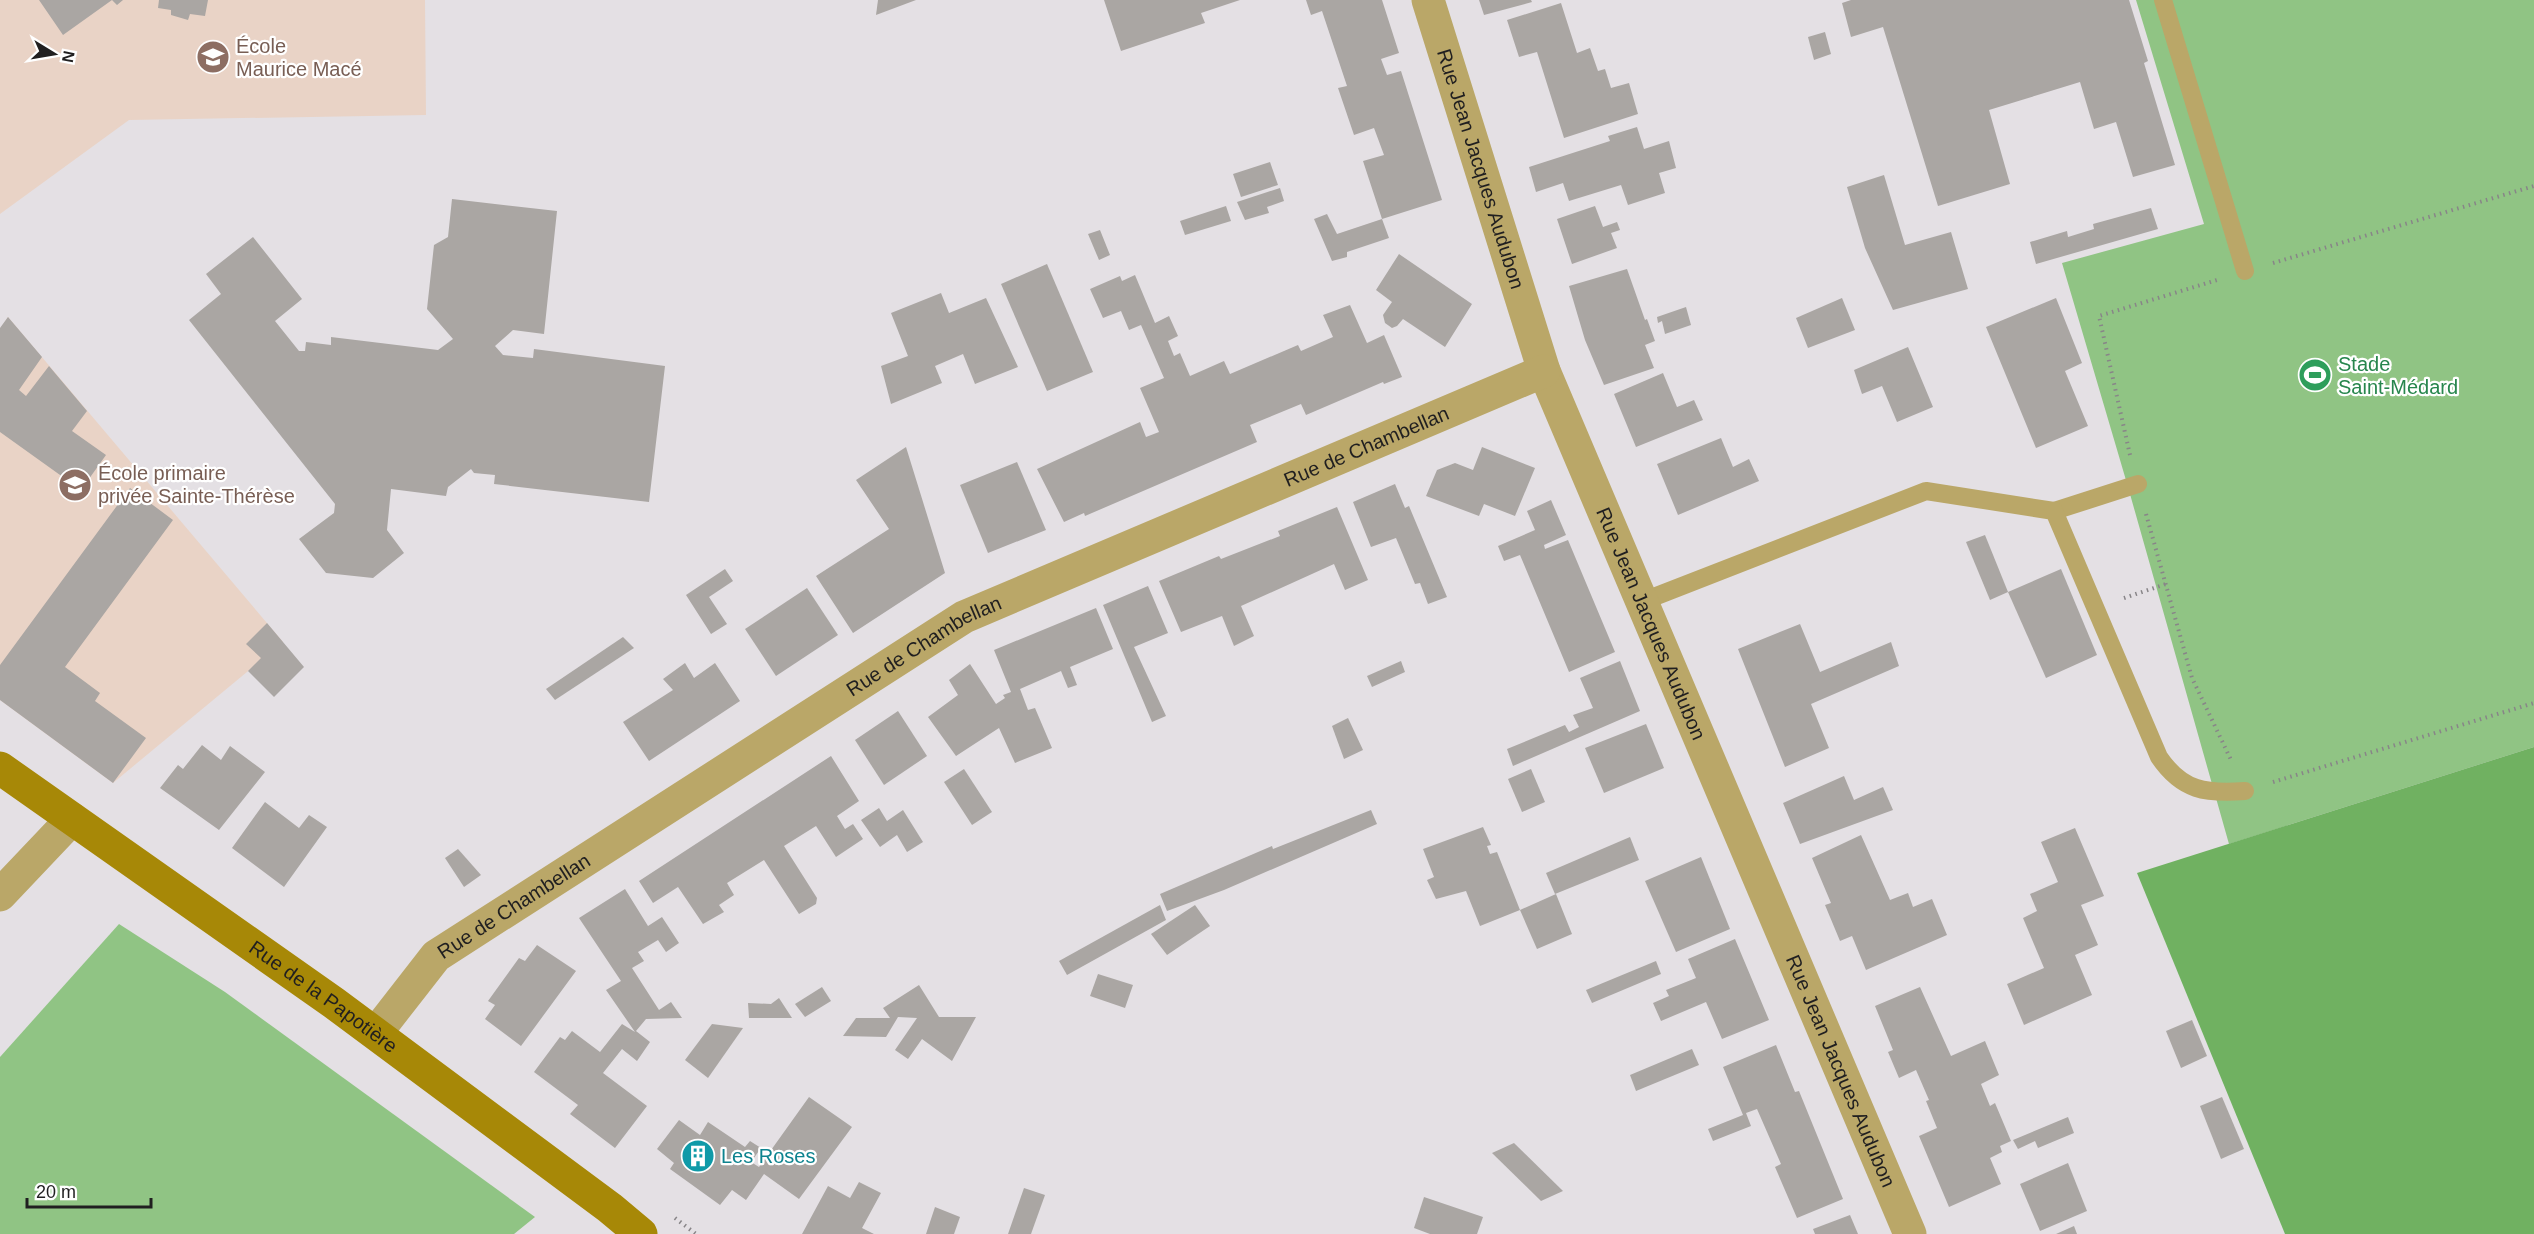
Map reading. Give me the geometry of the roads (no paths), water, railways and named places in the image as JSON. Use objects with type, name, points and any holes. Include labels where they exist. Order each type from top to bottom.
[{"type":"street","name":"Rue Jean Jacques Audubon","points":[[1428,0],[1544,371],[1910,1234]]},
{"type":"street","name":"Rue de Chambellan","points":[[376,1033],[436,956],[963,617],[1544,371]]},
{"type":"street","name":"Rue de la Papotière","points":[[0,768],[376,1033],[610,1208],[640,1234]]},
{"type":"street","points":[[0,895],[72,819]]},
{"type":"lane","points":[[2163,0],[2245,271]]},
{"type":"lane","points":[[1641,602],[1926,491],[2054,511],[2138,484]]},
{"type":"lane","points":[[2054,511],[2159,757],[2170,774],[2182,783],[2200,790],[2245,791]]},
{"type":"place","name":"École Maurice Macé","points":[[213,57]]},
{"type":"place","name":"Stade Saint-Médard","points":[[2315,375]]},
{"type":"place","name":"École primaire privée Sainte-Thérèse","points":[[75,485]]},
{"type":"place","name":"Les Roses","points":[[698,1156]]}]
